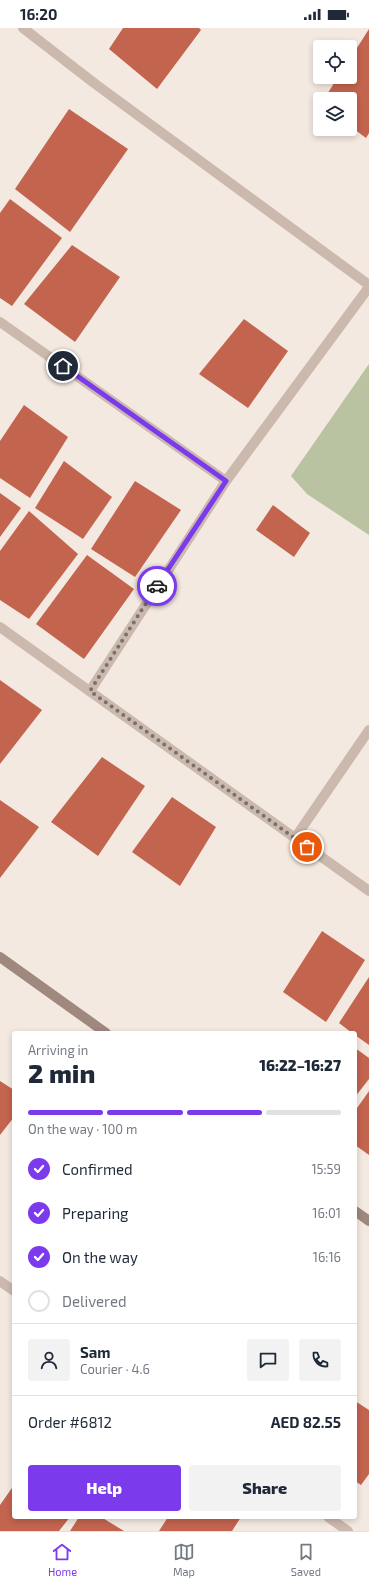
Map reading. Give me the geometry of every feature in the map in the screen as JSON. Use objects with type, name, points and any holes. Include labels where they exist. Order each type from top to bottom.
[{"type":"main road","points":[[0,957],[103,1031]]},
{"type":"main road","points":[[357,1212],[369,1221]]},
{"type":"street","points":[[23,28],[369,286],[226,481],[90,691]]},
{"type":"street","points":[[0,322],[226,481]]},
{"type":"street","points":[[0,627],[369,891]]},
{"type":"street","points":[[295,838],[369,730]]},
{"type":"street","points":[[0,1282],[12,1290]]},
{"type":"street","points":[[331,1519],[348,1531]]},
{"type":"green space","points":[[369,364],[369,535],[307,494],[291,476]]},
{"type":"building","points":[[123,28],[199,28],[201,30],[157,89],[109,49]]},
{"type":"building","points":[[369,29],[369,133],[366,138],[357,131],[357,92],[328,92],[334,84],[357,84],[357,48]]},
{"type":"building","points":[[69,109],[128,149],[70,232],[15,189]]},
{"type":"building","points":[[10,199],[62,238],[12,306],[0,298],[0,213]]},
{"type":"building","points":[[72,245],[120,277],[75,342],[24,304]]},
{"type":"building","points":[[244,319],[288,351],[248,408],[199,374]]},
{"type":"building","points":[[24,405],[68,437],[30,498],[0,478],[0,441]]},
{"type":"building","points":[[64,461],[112,497],[83,539],[35,508]]},
{"type":"building","points":[[135,481],[181,510],[135,577],[91,549]]},
{"type":"building","points":[[0,493],[21,508],[0,537]]},
{"type":"building","points":[[273,505],[310,533],[294,557],[256,530]]},
{"type":"building","points":[[29,511],[78,554],[29,619],[0,600],[0,551]]},
{"type":"building","points":[[87,555],[134,589],[84,659],[36,624]]},
{"type":"building","points":[[0,680],[42,710],[0,764]]},
{"type":"building","points":[[102,757],[145,786],[98,856],[51,822]]},
{"type":"building","points":[[172,797],[216,827],[180,886],[132,852]]},
{"type":"building","points":[[0,800],[39,827],[0,878]]},
{"type":"building","points":[[322,931],[365,960],[326,1022],[283,992]]},
{"type":"building","points":[[369,977],[369,1045],[357,1036],[357,1031],[349,1031],[339,1023]]},
{"type":"building","points":[[357,1049],[369,1058],[369,1079],[357,1094]]},
{"type":"building","points":[[0,1081],[12,1089],[12,1120],[0,1135]]},
{"type":"building","points":[[369,1091],[369,1155],[357,1146],[357,1108]]},
{"type":"building","points":[[357,1402],[369,1410],[369,1474],[361,1485],[357,1482]]},
{"type":"building","points":[[12,1488],[12,1519],[68,1519],[59,1531],[0,1531],[0,1505]]},
{"type":"building","points":[[78,1519],[104,1519],[124,1531],[70,1531]]},
{"type":"building","points":[[167,1519],[240,1519],[232,1531],[159,1531]]},
{"type":"way so far","points":[[157,586],[90,691],[307,847]]},
{"type":"route","points":[[63,366],[226,481],[157,586]]}]
